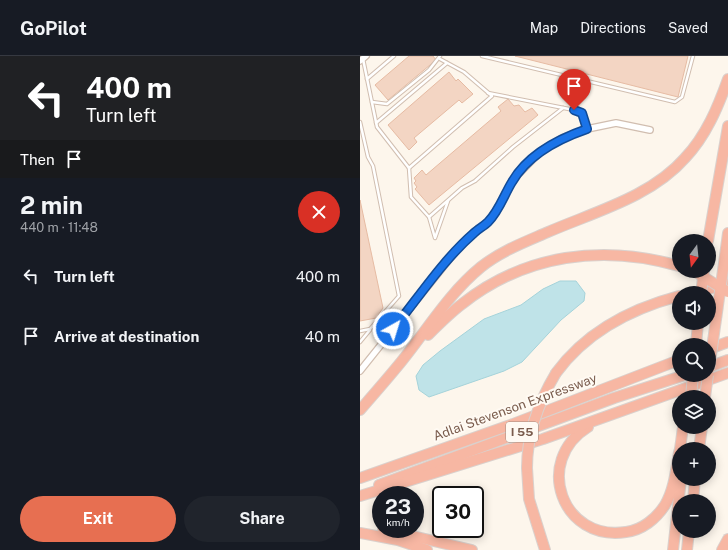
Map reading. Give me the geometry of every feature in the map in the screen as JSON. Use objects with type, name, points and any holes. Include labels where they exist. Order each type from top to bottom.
[{"type":"highway","points":[[360,410],[401,362],[463,284],[491,260],[510,248],[638,194],[674,169],[697,143],[706,128],[720,102],[728,79]]},
{"type":"highway","points":[[709,234],[728,126]]},
{"type":"highway","points":[[713,338],[728,233]]},
{"type":"highway","points":[[401,362],[461,304],[494,283],[538,264],[565,257],[597,254],[628,256],[658,260],[672,264]]},
{"type":"highway","points":[[705,278],[728,292]]},
{"type":"highway","points":[[716,287],[728,284]]},
{"type":"highway","points":[[545,550],[529,499],[527,468],[529,441],[540,402],[556,373],[570,355],[601,329],[623,317],[672,299]]},
{"type":"highway","points":[[716,346],[728,342]]},
{"type":"highway","points":[[716,365],[728,360]]},
{"type":"highway","name":"Adlai Stevenson Expressway","points":[[360,478],[513,424],[672,363]]},
{"type":"highway","points":[[360,496],[543,439],[728,373]]},
{"type":"highway","name":"Adlai Stevenson Expressway","points":[[360,492],[614,398],[672,379]]},
{"type":"highway","points":[[657,398],[589,427],[571,441],[565,450],[560,466],[559,482],[562,497],[573,514],[592,529],[615,534],[636,530],[650,522],[665,504],[672,483]]},
{"type":"highway","points":[[673,550],[680,486]]},
{"type":"highway","points":[[360,527],[372,528]]},
{"type":"highway","points":[[360,533],[398,540],[427,550]]},
{"type":"highway","points":[[421,538],[472,550]]},
{"type":"highway","points":[[687,550],[688,538]]},
{"type":"highway","points":[[722,550],[728,539]]},
{"type":"street","points":[[360,371],[456,251],[474,232],[489,222],[500,206],[512,181],[542,150],[564,136],[587,129],[616,123],[650,130]]},
{"type":"lane","points":[[367,79],[394,56]]},
{"type":"lane","points":[[482,56],[675,102],[682,97],[693,56]]},
{"type":"lane","points":[[372,102],[387,104],[440,57],[447,63],[464,72],[492,96],[409,168]]},
{"type":"lane","points":[[363,58],[377,127],[409,168],[411,197],[429,217],[435,238],[448,200]]},
{"type":"lane","points":[[376,123],[447,63]]},
{"type":"lane","points":[[488,93],[574,110],[582,113],[587,129]]},
{"type":"lane","points":[[429,217],[462,188],[475,181],[513,147],[563,108]]},
{"type":"lane","points":[[360,122],[368,158],[373,166],[399,296],[360,342]]},
{"type":"lane","points":[[360,331],[370,329]]},
{"type":"water","points":[[560,281],[576,281],[585,293],[584,301],[561,320],[522,362],[504,371],[429,397],[419,390],[416,376],[423,365],[440,351],[484,319],[521,305],[543,289]]},
{"type":"building","points":[[409,56],[433,56],[436,60],[388,100],[375,85]]},
{"type":"building","points":[[515,56],[688,56],[678,97]]},
{"type":"building","points":[[449,72],[456,81],[458,79],[473,94],[462,103],[459,100],[414,138],[417,142],[409,150],[388,125]]},
{"type":"building","points":[[508,99],[514,106],[519,105],[525,112],[532,108],[538,115],[429,205],[415,189],[417,187],[414,183],[416,181],[414,178],[422,170],[426,175],[501,111],[498,107]]},
{"type":"building","points":[[360,200],[383,308],[376,318],[360,321]]},
{"type":"route","points":[[393,329],[456,251],[474,232],[489,222],[500,206],[512,181],[523,168],[542,150],[564,136],[587,129],[582,113],[574,110]]}]
